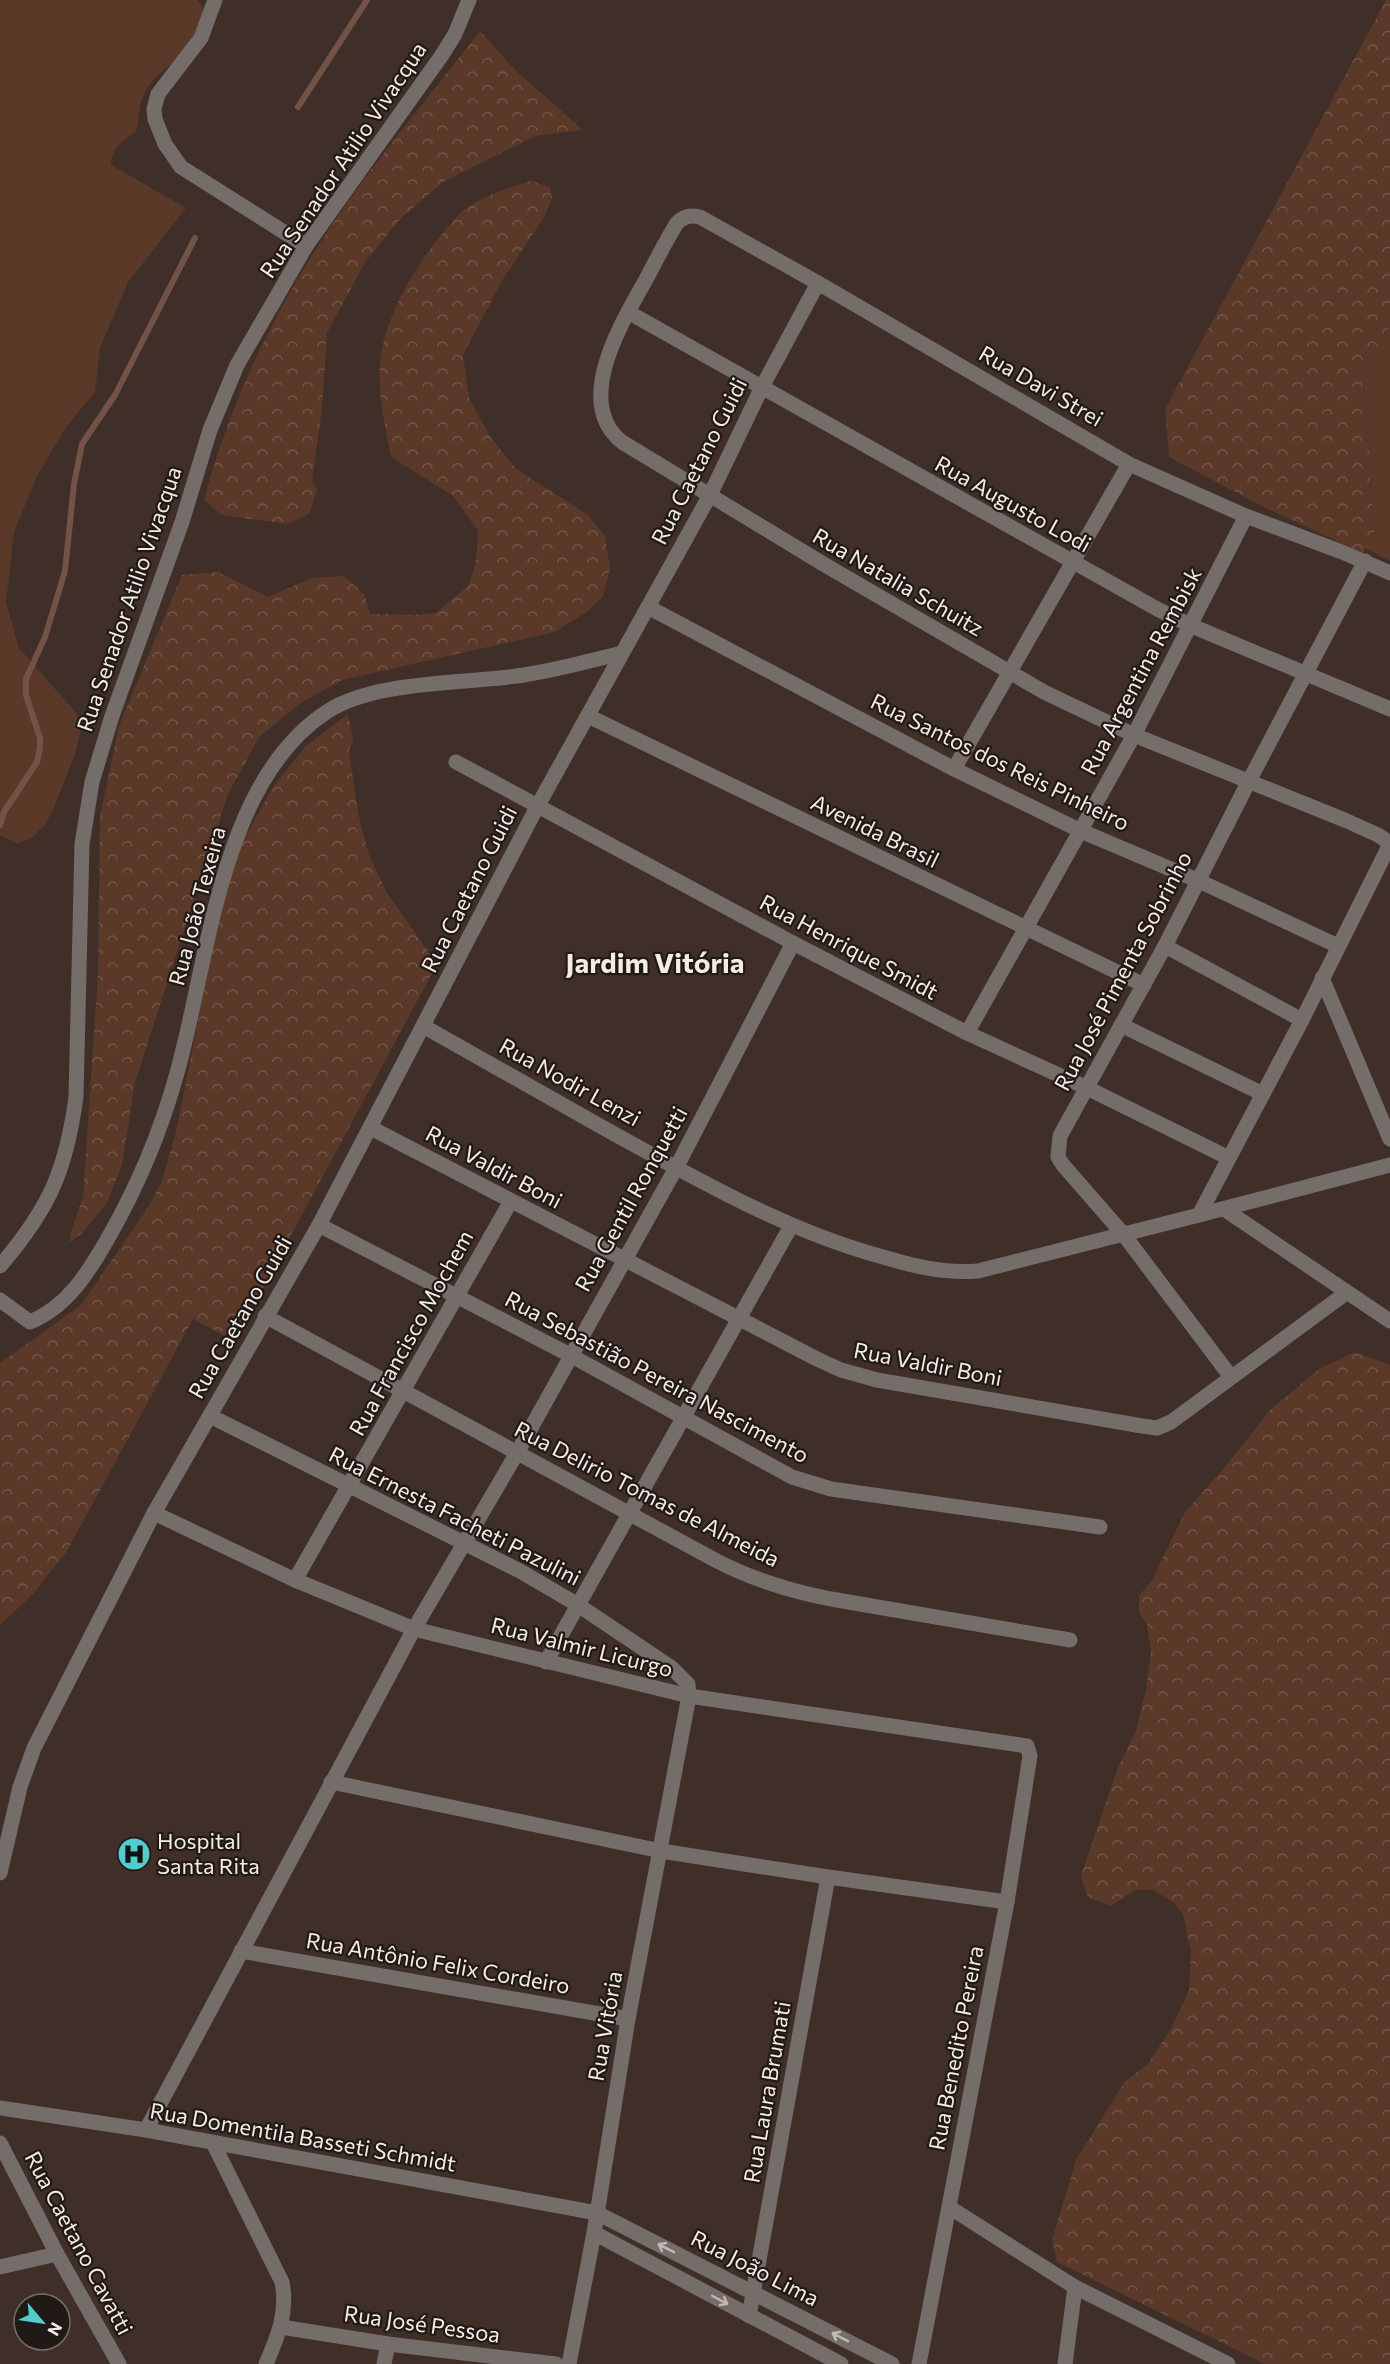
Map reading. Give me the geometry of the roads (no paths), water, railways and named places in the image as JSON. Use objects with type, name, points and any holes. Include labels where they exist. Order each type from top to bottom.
[{"type":"street","points":[[215,0],[201,38],[158,94],[154,109],[158,128],[165,144],[181,167],[306,246]]},
{"type":"street","name":"Rua Senador Atilio Vivacqua","points":[[0,1266],[36,1220],[53,1191],[63,1167],[71,1136],[76,1096],[82,844],[98,761],[112,716],[159,590],[221,400],[237,365],[306,246],[442,55],[455,34],[470,0]]},
{"type":"street","name":"Rua Davi Strei","points":[[682,218],[690,215],[711,223],[1130,464],[1246,516],[1365,561],[1390,573]]},
{"type":"street","name":"Rua Natalia Schuitz","points":[[682,218],[674,228],[628,312],[609,353],[604,371],[601,392],[602,408],[608,427],[622,442],[825,565],[1010,673],[1082,711],[1134,735],[1368,831],[1390,844]]},
{"type":"street","name":"Rua Caetano Guidi","points":[[0,1873],[20,1787],[34,1748],[154,1513],[319,1225],[537,807],[710,495],[762,387],[818,283]]},
{"type":"street","name":"Rua Augusto Lodi","points":[[628,312],[1073,563],[1192,626],[1390,709]]},
{"type":"street","points":[[954,769],[1130,464]]},
{"type":"street","name":"Rua Argentina Rembisk","points":[[967,1033],[1134,735],[1192,626],[1246,516]]},
{"type":"street","name":"Rua José Pimenta Sobrinho","points":[[1231,1377],[1124,1235],[1058,1157],[1060,1136],[1165,946],[1365,561]]},
{"type":"street","name":"Rua Santos dos Reis Pinheiro","points":[[648,607],[954,769],[1081,831],[1198,881],[1338,946]]},
{"type":"street","name":"Rua João Texeira","points":[[0,1300],[30,1322],[43,1317],[58,1307],[74,1290],[112,1232],[145,1166],[177,1076],[221,884],[242,822],[260,787],[281,755],[310,723],[341,703],[368,694],[526,675],[622,653]]},
{"type":"street","name":"Avenida Brasil","points":[[588,716],[1024,929],[1144,985]]},
{"type":"street","name":"Rua Henrique Smidt","points":[[456,762],[793,943],[967,1033],[1086,1087],[1229,1158]]},
{"type":"street","points":[[1198,1215],[1302,1020],[1390,844]]},
{"type":"street","name":"Rua Gentil Ronquetti","points":[[146,2130],[414,1629],[517,1453],[676,1168],[793,943]]},
{"type":"street","points":[[1165,946],[1302,1020]]},
{"type":"street","points":[[1322,978],[1390,1139]]},
{"type":"street","points":[[1121,1025],[1263,1094]]},
{"type":"street","name":"Rua Nodir Lenzi","points":[[423,1026],[676,1168],[791,1226],[844,1246],[920,1268],[959,1272],[995,1268],[1390,1165]]},
{"type":"street","name":"Rua Valdir Boni","points":[[371,1128],[738,1320],[816,1359],[856,1375],[1142,1426],[1157,1428],[1171,1422],[1346,1293]]},
{"type":"street","name":"Rua Francisco Mochem","points":[[296,1580],[511,1201]]},
{"type":"street","points":[[1224,1209],[1390,1322]]},
{"type":"street","name":"Rua Sebastião Pereira Nascimento","points":[[319,1225],[570,1355],[772,1467],[818,1485],[1100,1527]]},
{"type":"street","points":[[546,1662],[791,1226]]},
{"type":"street","name":"Rua Delirio Tomas de Almeida","points":[[266,1316],[739,1573],[796,1593],[1070,1640]]},
{"type":"street","name":"Rua Ernesta Facheti Pazulini","points":[[210,1416],[465,1542],[578,1605],[678,1673],[688,1684],[689,1696]]},
{"type":"street","name":"Rua Valmir Licurgo","points":[[154,1513],[296,1580],[414,1629],[689,1696],[1022,1745]]},
{"type":"street","name":"Rua Vitória","points":[[568,2364],[594,2233],[628,2019],[689,1696]]},
{"type":"street","name":"Rua Benedito Pereira","points":[[919,2364],[1007,1902],[1030,1756],[1029,1749],[1022,1745]]},
{"type":"street","points":[[331,1782],[661,1851],[1007,1902]]},
{"type":"street","name":"Rua Laura Brumati","points":[[749,2316],[828,1877]]},
{"type":"street","name":"Rua Antônio Felix Cordeiro","points":[[241,1951],[628,2019]]},
{"type":"street","name":"Rua Domentila Basseti Schmidt","points":[[0,2108],[146,2130],[597,2213]]},
{"type":"street","name":"Rua Caetano Cavatti","points":[[0,2143],[57,2254],[119,2364]]},
{"type":"street","points":[[213,2143],[282,2282],[285,2297],[281,2327],[266,2364]]},
{"type":"street","points":[[949,2207],[1075,2287],[1228,2364]]},
{"type":"street","name":"Rua João Lima","points":[[597,2213],[892,2364]]},
{"type":"street","name":"Rua João Lima","points":[[594,2233],[841,2364]]},
{"type":"street","points":[[0,2267],[57,2254]]},
{"type":"street","points":[[1065,2364],[1075,2287]]},
{"type":"street","name":"Rua José Pessoa","points":[[281,2327],[388,2344],[556,2364]]},
{"type":"street","points":[[384,2364],[388,2344]]},
{"type":"waterway","points":[[298,107],[367,0]]},
{"type":"waterway","points":[[0,825],[4,812],[37,762],[40,738],[26,695],[26,679],[45,637],[65,571],[74,484],[82,444],[115,395],[195,238]]},
{"type":"place","name":"Hospital Santa Rita","points":[[134,1854]]},
{"type":"district","name":"Jardim Vitória","points":[[655,963]]}]
